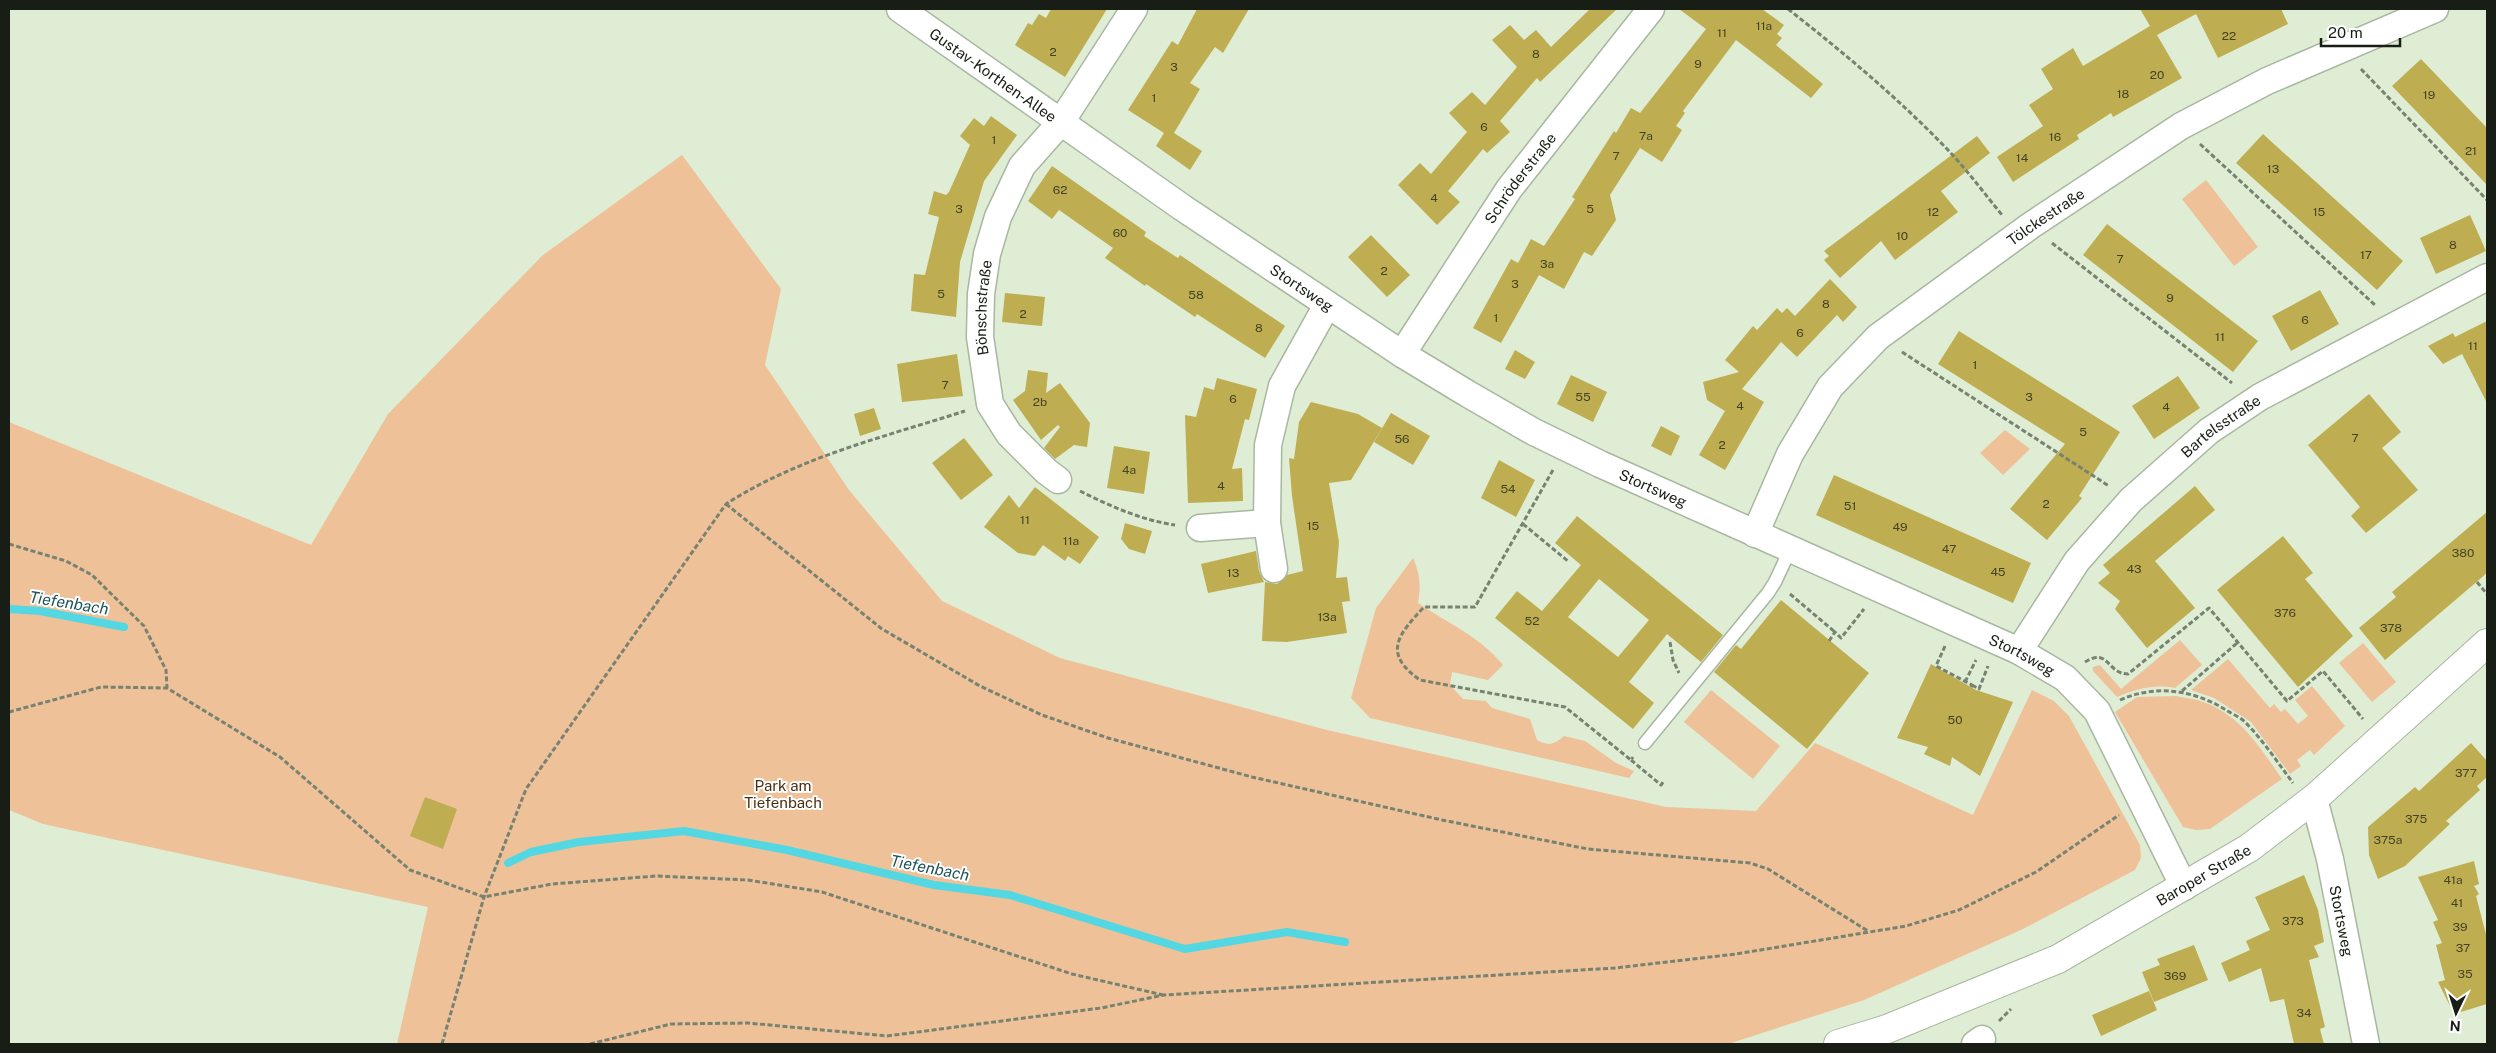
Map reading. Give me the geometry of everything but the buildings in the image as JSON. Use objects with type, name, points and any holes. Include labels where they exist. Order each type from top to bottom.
[{"type":"main road","name":"Baroper Straße","points":[[1838,1044],[1886,1036],[2058,960],[2250,848],[2311,801],[2382,740],[2487,643]]},
{"type":"street","name":"Gustav-Korthen-Allee","points":[[900,9],[1061,122]]},
{"type":"street","name":"Bönschstraße","points":[[1058,480],[1046,471],[1010,434],[990,404],[980,337],[981,294],[987,254],[998,217],[1022,166],[1061,122],[1134,9]]},
{"type":"street","name":"Schröderstraße","points":[[1402,354],[1509,189],[1651,9]]},
{"type":"street","name":"Tölckestraße","points":[[1755,534],[1790,454],[1830,387],[1878,337],[2024,230],[2181,126],[2267,81],[2340,48],[2435,9]]},
{"type":"street","name":"Stortsweg","points":[[1061,122],[1327,305],[1402,354],[1566,448],[2019,651],[2065,678],[2097,711],[2142,799],[2184,888]]},
{"type":"street","name":"Bartelsstraße","points":[[2019,651],[2077,561],[2131,500],[2209,431],[2254,400],[2487,277]]},
{"type":"street","points":[[1274,569],[1267,523],[1268,445],[1282,386],[1327,305]]},
{"type":"street","points":[[1200,528],[1267,523]]},
{"type":"street","name":"Stortsweg","points":[[2311,801],[2330,859],[2366,1044]]},
{"type":"lane","points":[[1645,743],[1775,582],[1790,550]]},
{"type":"path","points":[[1788,9],[1842,50],[1897,98],[2024,230],[2254,400]]},
{"type":"path","points":[[2340,48],[2487,200]]},
{"type":"path","points":[[2181,126],[2397,325]]},
{"type":"path","points":[[1878,337],[2131,500]]},
{"type":"path","points":[[442,1044],[484,897],[526,789],[726,504],[750,488],[818,457],[990,404]]},
{"type":"path","points":[[1566,448],[1475,607],[1424,607],[1406,627],[1399,642],[1398,658],[1405,670],[1420,680],[1565,707],[1661,785],[1664,781]]},
{"type":"path","points":[[1058,480],[1107,504],[1154,522],[1200,528]]},
{"type":"path","points":[[726,504],[882,629],[980,686],[1042,715],[1108,738],[1252,778],[1442,820],[1588,849],[1750,863],[1768,869],[1868,931]]},
{"type":"path","points":[[1524,524],[1569,562]]},
{"type":"path","points":[[9,544],[66,561],[92,575],[144,626],[166,670],[167,688]]},
{"type":"path","points":[[1775,582],[1841,638],[1880,589]]},
{"type":"path","points":[[2477,582],[2487,594]]},
{"type":"path","points":[[2065,678],[2091,658],[2100,657],[2105,659],[2116,671],[2128,674],[2209,608],[2287,701],[2322,670],[2382,740]]},
{"type":"path","points":[[1956,622],[1936,666],[1979,689],[1987,668]]},
{"type":"path","points":[[1829,641],[1835,632]]},
{"type":"path","points":[[1670,642],[1677,671],[1692,686]]},
{"type":"path","points":[[2182,691],[2238,642]]},
{"type":"path","points":[[1965,682],[1976,662]]},
{"type":"path","points":[[9,712],[101,687],[167,688],[280,757],[410,870],[484,897],[552,884],[656,876],[748,880],[822,892],[1072,974],[1164,995]]},
{"type":"path","points":[[2097,711],[2136,693],[2182,691],[2212,701],[2244,721],[2311,801]]},
{"type":"path","points":[[1631,760],[1645,743]]},
{"type":"path","points":[[590,1044],[671,1024],[748,1023],[887,1036],[1101,1008],[1164,995],[1615,968],[1736,954],[1906,926],[1959,910],[2036,872],[2142,799]]},
{"type":"green space","name":"Park am Tiefenbach","points":[[682,155],[781,289],[765,365],[849,490],[942,601],[1060,658],[1327,730],[1666,807],[1756,811],[1815,743],[1973,815],[2032,690],[2054,701],[2069,716],[2140,845],[2141,858],[2135,870],[2023,929],[1864,1000],[1728,1044],[397,1044],[428,907],[43,824],[9,810],[9,422],[311,545],[388,414],[543,255]]},
{"type":"green space","points":[[2206,180],[2258,247],[2234,266],[2182,199]]},
{"type":"green space","points":[[2005,430],[2030,449],[2003,475],[1980,453]]},
{"type":"green space","points":[[1413,558],[1419,580],[1418,603],[1474,638],[1503,665],[1488,680],[1452,672],[1450,685],[1463,699],[1486,701],[1492,708],[1530,719],[1537,740],[1544,743],[1554,743],[1564,736],[1585,741],[1616,763],[1634,771],[1629,778],[1370,718],[1351,698],[1376,608]]},
{"type":"green space","points":[[2180,640],[2202,665],[2175,688],[2145,688],[2117,697],[2093,671],[2093,667],[2100,665],[2121,689]]},
{"type":"green space","points":[[2363,643],[2396,682],[2372,702],[2339,663]]},
{"type":"green space","points":[[2228,659],[2270,708],[2274,704],[2281,712],[2285,709],[2298,724],[2308,716],[2295,700],[2312,686],[2345,726],[2314,755],[2310,750],[2297,760],[2301,766],[2290,774],[2251,722],[2214,698],[2191,690]]},
{"type":"green space","points":[[1711,690],[1780,746],[1753,779],[1684,722]]},
{"type":"green space","points":[[2176,696],[2202,702],[2219,709],[2230,717],[2250,735],[2282,779],[2210,829],[2196,830],[2183,827],[2115,712],[2137,697]]},
{"type":"waterway","name":"Tiefenbach","points":[[9,609],[40,611],[124,627]]},
{"type":"waterway","name":"Tiefenbach","points":[[508,863],[531,852],[579,842],[684,831],[787,850],[934,885],[1010,895],[1185,949],[1287,932],[1345,942]]}]
